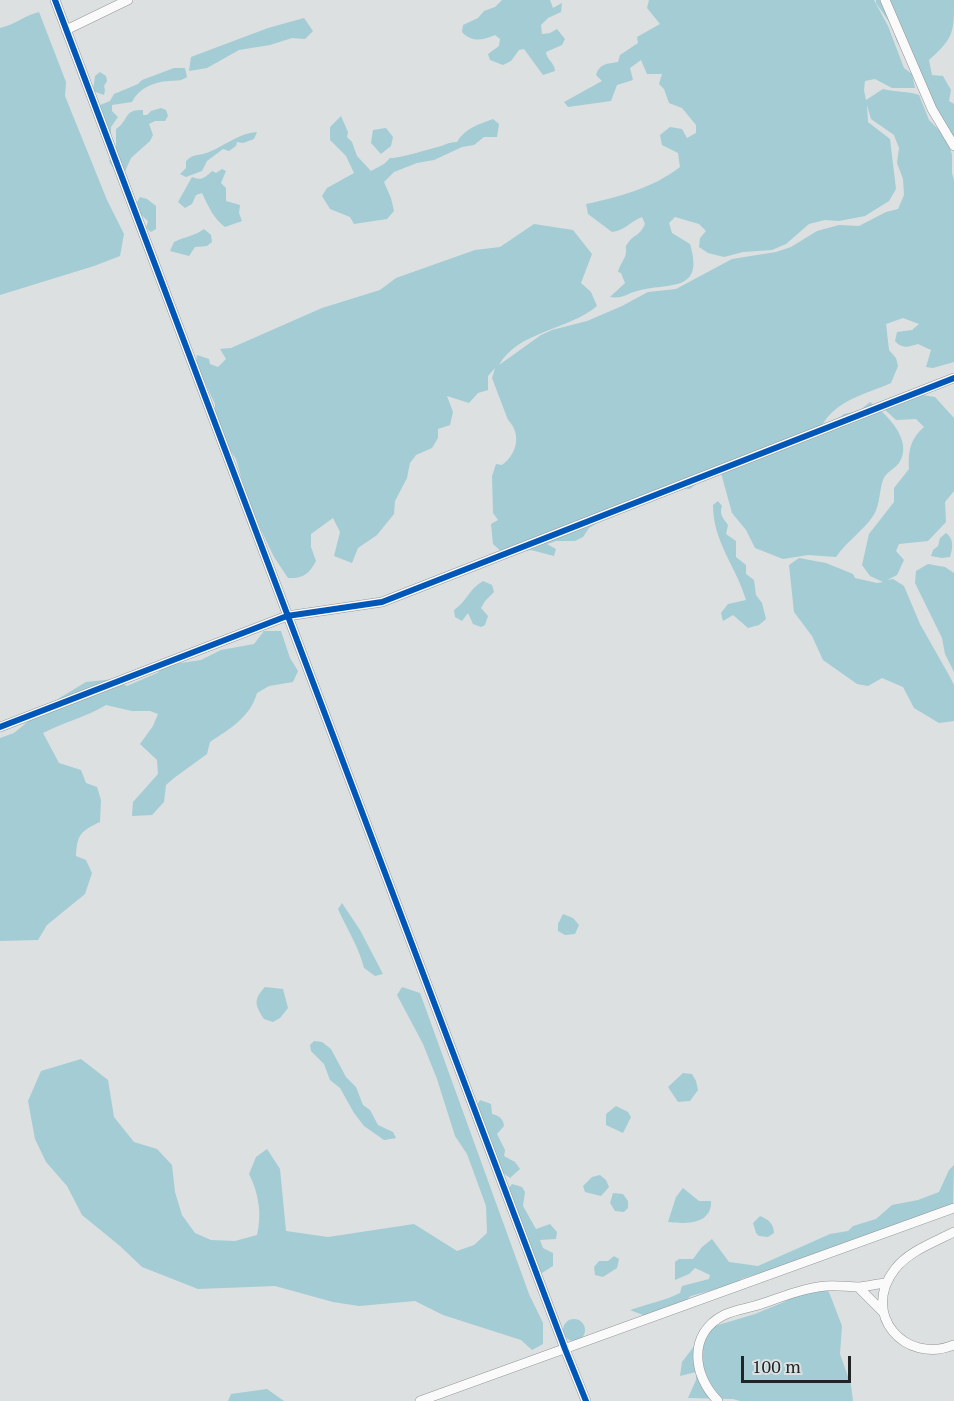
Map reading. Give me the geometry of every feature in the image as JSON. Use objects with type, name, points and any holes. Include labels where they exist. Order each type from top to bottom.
[{"type":"street","points":[[55,0],[586,1401]]},
{"type":"street","points":[[66,30],[128,0]]},
{"type":"street","points":[[885,0],[932,109],[954,146]]},
{"type":"street","points":[[0,727],[287,616],[382,602],[954,378]]},
{"type":"street","points":[[420,1401],[954,1208]]},
{"type":"street","points":[[883,1312],[886,1283],[902,1261],[954,1232]]},
{"type":"street","points":[[718,1401],[705,1384],[696,1355],[704,1335],[724,1315],[825,1286],[858,1287],[886,1283]]},
{"type":"street","points":[[858,1287],[883,1312],[892,1331],[918,1347],[944,1349],[954,1345]]},
{"type":"shaded area","points":[[502,0],[550,0],[553,8],[562,3],[561,12],[548,18],[541,25],[542,34],[557,29],[565,39],[562,45],[546,52],[555,71],[543,75],[524,49],[519,50],[511,61],[503,65],[490,60],[488,54],[499,46],[500,39],[495,35],[474,39],[462,32],[463,25],[478,18],[484,11],[495,7]]},
{"type":"shaded area","points":[[649,0],[874,0],[888,26],[904,68],[912,74],[915,88],[892,88],[875,79],[865,81],[866,100],[883,89],[919,95],[929,120],[947,138],[952,155],[954,180],[954,362],[933,368],[926,367],[931,350],[918,344],[903,346],[895,341],[897,332],[912,330],[919,324],[903,318],[886,324],[889,350],[896,358],[898,366],[891,383],[844,403],[828,416],[822,425],[830,424],[844,414],[859,411],[870,402],[891,421],[901,437],[903,455],[899,463],[883,480],[873,516],[836,557],[808,555],[783,559],[755,548],[746,530],[732,513],[721,473],[705,477],[690,489],[680,488],[613,513],[589,528],[583,537],[575,541],[556,541],[547,544],[556,549],[554,556],[531,550],[505,555],[493,544],[491,524],[498,520],[493,513],[492,476],[496,464],[502,465],[511,455],[516,444],[516,437],[492,378],[495,368],[488,376],[488,390],[478,393],[469,403],[447,396],[453,412],[450,425],[438,429],[438,438],[432,448],[416,455],[410,463],[407,478],[395,501],[394,514],[377,535],[358,548],[352,563],[334,556],[340,532],[333,518],[311,534],[311,547],[316,561],[311,569],[298,578],[288,578],[274,557],[245,491],[236,459],[215,417],[215,404],[196,364],[197,355],[209,359],[210,364],[218,367],[226,359],[220,349],[231,348],[322,308],[380,290],[396,278],[475,250],[500,247],[534,224],[573,230],[592,254],[581,283],[591,292],[597,306],[573,321],[518,345],[499,365],[541,335],[587,321],[648,292],[676,289],[732,259],[776,252],[791,247],[817,231],[839,225],[859,226],[886,212],[898,209],[904,195],[903,179],[897,163],[899,148],[894,135],[871,119],[867,105],[868,122],[890,139],[896,189],[889,201],[865,216],[809,224],[786,244],[772,250],[743,252],[724,257],[708,253],[699,247],[700,238],[706,231],[699,224],[675,217],[669,223],[672,233],[690,244],[693,260],[692,271],[688,278],[681,283],[649,288],[622,297],[610,297],[625,283],[621,273],[618,272],[626,246],[645,224],[642,217],[621,230],[612,232],[588,214],[586,204],[623,195],[647,186],[680,167],[678,153],[662,145],[660,135],[670,127],[682,129],[687,138],[696,133],[696,125],[682,108],[669,103],[664,89],[659,84],[662,74],[647,74],[641,60],[630,68],[633,80],[617,85],[611,101],[568,107],[564,102],[602,81],[596,75],[600,68],[618,62],[620,55],[638,43],[637,37],[660,24],[647,8]]},
{"type":"shaded area","points":[[876,0],[954,0],[951,34],[929,60],[932,75],[943,76],[951,90],[949,101],[954,104],[954,142],[897,42],[892,26]]},
{"type":"shaded area","points":[[39,12],[66,82],[65,96],[107,200],[124,234],[120,256],[0,295],[0,28]]},
{"type":"shaded area","points":[[304,18],[313,31],[305,39],[292,38],[270,45],[239,50],[207,68],[189,71],[191,57],[268,28]]},
{"type":"shaded area","points":[[174,68],[185,68],[187,77],[152,84],[138,93],[132,102],[112,105],[112,111],[118,117],[111,127],[111,136],[97,116],[100,105],[110,101],[114,94],[142,80]]},
{"type":"shaded area","points":[[100,72],[106,76],[107,81],[104,86],[104,95],[93,91],[95,76]]},
{"type":"shaded area","points":[[161,108],[166,110],[168,116],[165,121],[155,121],[149,124],[153,135],[150,141],[131,158],[123,176],[115,171],[109,161],[116,156],[116,129],[132,111],[143,110],[143,115],[147,115]]},
{"type":"shaded area","points":[[341,116],[348,132],[347,137],[352,142],[357,156],[371,171],[390,158],[457,142],[468,130],[493,119],[499,124],[497,137],[484,137],[474,145],[462,147],[434,160],[417,163],[394,172],[384,182],[394,211],[387,219],[354,224],[350,217],[330,209],[322,196],[327,188],[354,173],[346,156],[330,140],[330,127]]},
{"type":"shaded area","points":[[386,128],[393,137],[391,146],[381,154],[371,143],[373,130]]},
{"type":"shaded area","points":[[257,132],[254,139],[243,143],[237,142],[236,146],[229,151],[223,149],[207,161],[202,171],[186,177],[180,174],[186,168],[186,161],[193,156],[210,152],[249,133]]},
{"type":"shaded area","points":[[222,169],[226,171],[221,183],[226,188],[226,201],[240,205],[239,213],[242,221],[225,227],[214,216],[202,193],[196,195],[192,204],[185,208],[178,202],[192,177],[203,178],[212,171],[216,173]]},
{"type":"shaded area","points":[[140,197],[156,206],[156,229],[151,232],[146,228],[148,221],[139,213],[137,202]]},
{"type":"shaded area","points":[[204,229],[211,235],[212,242],[207,246],[195,247],[189,256],[170,251],[174,242]]},
{"type":"shaded area","points":[[917,394],[935,397],[954,418],[954,491],[945,502],[946,522],[928,541],[899,544],[896,551],[904,560],[897,575],[887,580],[893,579],[904,586],[920,624],[954,685],[954,721],[939,723],[914,708],[903,687],[882,678],[868,686],[857,684],[823,660],[812,636],[794,612],[789,565],[799,558],[826,563],[853,574],[855,578],[877,583],[883,582],[870,576],[862,565],[869,534],[894,502],[894,488],[909,469],[911,446],[924,427],[916,419],[896,420],[883,408]]},
{"type":"shaded area","points":[[718,501],[722,506],[722,516],[728,525],[726,534],[736,541],[736,557],[746,565],[746,574],[754,580],[756,595],[762,603],[766,619],[759,625],[748,628],[733,615],[723,621],[721,613],[728,604],[746,600],[717,531],[713,505]]},
{"type":"shaded area","points":[[946,533],[952,544],[950,557],[931,556],[940,538]]},
{"type":"shaded area","points":[[928,564],[945,567],[954,573],[954,672],[945,654],[942,638],[915,583],[916,571]]},
{"type":"shaded area","points":[[483,581],[492,585],[494,592],[481,608],[488,616],[485,625],[481,627],[473,624],[468,613],[462,621],[455,617],[454,610]]},
{"type":"shaded area","points":[[264,631],[281,631],[290,658],[298,671],[293,682],[269,686],[257,693],[254,702],[244,716],[210,742],[207,754],[166,785],[164,802],[152,815],[132,816],[133,802],[158,774],[157,760],[140,744],[153,726],[158,714],[106,705],[43,733],[59,763],[81,770],[86,783],[97,787],[101,800],[100,822],[81,834],[76,856],[86,860],[92,873],[85,894],[47,925],[38,940],[0,941],[0,738],[14,733],[48,705],[86,682],[114,679],[127,686],[157,673],[167,665],[201,660],[221,650],[254,644]]},
{"type":"shaded area","points":[[342,903],[360,930],[383,974],[375,976],[364,968],[356,945],[338,909]]},
{"type":"shaded area","points":[[563,914],[573,918],[579,925],[575,934],[565,935],[558,931],[558,924]]},
{"type":"shaded area","points":[[265,987],[283,989],[288,1008],[280,1018],[273,1022],[264,1019],[257,1006],[257,999]]},
{"type":"shaded area","points":[[402,987],[420,993],[529,1294],[543,1323],[543,1344],[532,1350],[521,1340],[443,1315],[415,1301],[359,1306],[333,1302],[275,1286],[198,1289],[142,1267],[82,1215],[67,1186],[46,1162],[35,1139],[28,1101],[41,1071],[81,1059],[108,1080],[114,1117],[134,1142],[157,1149],[172,1165],[175,1192],[182,1215],[195,1233],[211,1240],[235,1241],[257,1235],[259,1204],[249,1174],[256,1157],[267,1149],[280,1169],[286,1231],[328,1237],[414,1224],[457,1251],[474,1245],[487,1233],[486,1206],[467,1154],[455,1136],[423,1044],[397,995]]},
{"type":"shaded area","points":[[314,1041],[322,1042],[331,1049],[346,1077],[356,1087],[363,1105],[370,1110],[378,1125],[393,1132],[396,1138],[384,1140],[364,1126],[340,1088],[330,1080],[324,1064],[311,1051],[310,1045]]},
{"type":"shaded area","points":[[683,1073],[692,1074],[698,1090],[690,1101],[678,1102],[668,1087]]},
{"type":"shaded area","points":[[480,1100],[491,1104],[492,1114],[503,1121],[504,1126],[497,1134],[505,1150],[504,1156],[515,1162],[520,1169],[510,1178],[499,1170],[477,1105]]},
{"type":"shaded area","points":[[616,1106],[628,1112],[631,1117],[623,1133],[606,1125],[606,1114]]},
{"type":"shaded area","points":[[954,1165],[953,1205],[741,1279],[737,1283],[691,1296],[680,1305],[666,1307],[648,1317],[630,1310],[680,1293],[682,1286],[709,1279],[710,1275],[695,1268],[689,1274],[675,1280],[675,1262],[679,1259],[693,1259],[712,1239],[729,1262],[758,1266],[830,1234],[848,1231],[853,1226],[876,1219],[892,1205],[918,1200],[939,1192],[949,1170]]},
{"type":"shaded area","points":[[600,1175],[609,1187],[601,1196],[585,1192],[583,1186],[592,1177]]},
{"type":"shaded area","points":[[512,1184],[522,1187],[525,1192],[523,1206],[536,1229],[550,1224],[557,1232],[556,1239],[540,1240],[543,1248],[553,1253],[553,1266],[542,1273],[534,1260],[509,1188]]},
{"type":"shaded area","points":[[683,1188],[699,1201],[711,1201],[710,1209],[707,1215],[696,1221],[668,1222],[676,1197]]},
{"type":"shaded area","points":[[613,1193],[623,1194],[628,1201],[628,1208],[624,1212],[615,1211],[610,1203]]},
{"type":"shaded area","points":[[760,1216],[772,1224],[774,1233],[768,1237],[759,1236],[756,1233],[753,1223]]},
{"type":"shaded area","points":[[614,1256],[619,1259],[617,1268],[603,1277],[595,1275],[594,1267],[599,1261],[608,1261]]},
{"type":"shaded area","points":[[819,1286],[829,1292],[842,1326],[840,1354],[851,1385],[853,1401],[740,1401],[688,1398],[696,1380],[696,1372],[680,1376],[682,1362],[708,1328],[755,1314]]},
{"type":"shaded area","points":[[574,1319],[582,1322],[585,1330],[582,1338],[574,1341],[566,1338],[563,1330],[566,1322]]},
{"type":"shaded area","points":[[267,1389],[284,1401],[228,1401],[231,1394]]},
{"type":"cycle path","points":[[55,0],[586,1401]]},
{"type":"cycle path","points":[[0,727],[287,616],[382,602],[954,378]]}]
